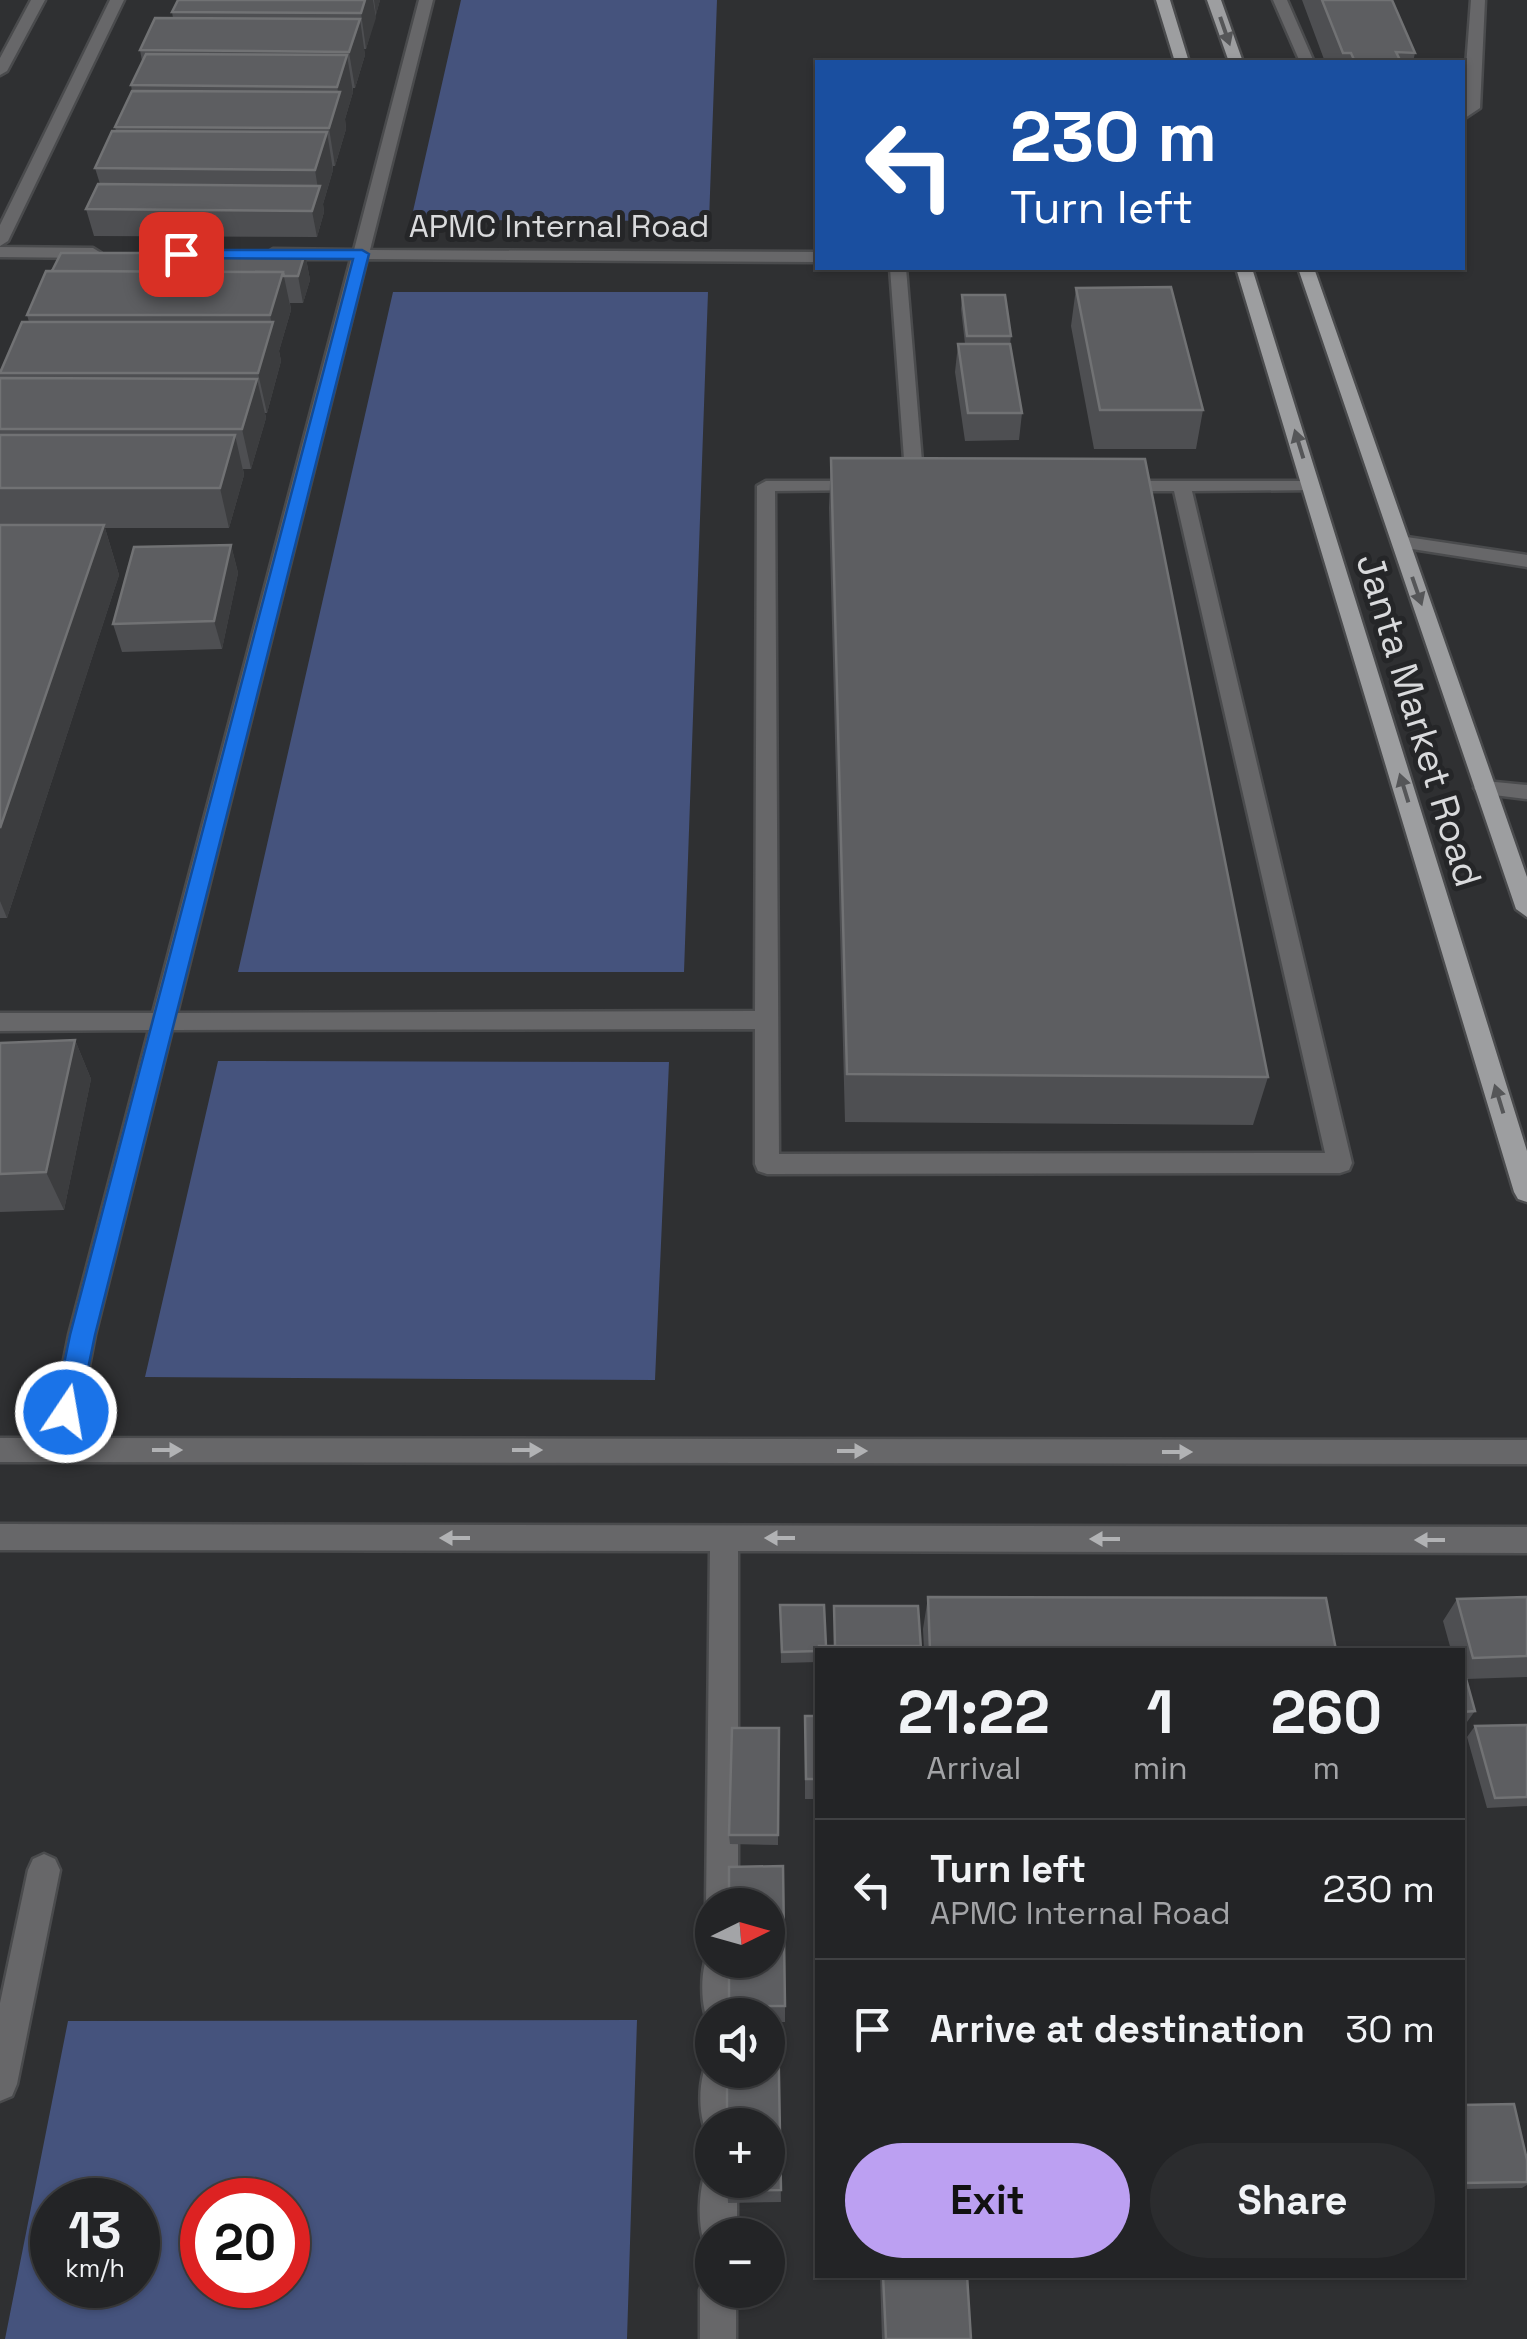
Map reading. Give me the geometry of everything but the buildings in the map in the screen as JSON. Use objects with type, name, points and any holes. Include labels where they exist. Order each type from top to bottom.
[{"type":"main road","points":[[1163,0],[1181,60]]},
{"type":"main road","points":[[1214,0],[1235,60]]},
{"type":"main road","name":"Janta Market Road","points":[[1245,270],[1527,1192]]},
{"type":"main road","name":"Janta Market Road","points":[[1307,270],[1485,788],[1522,884],[1527,909]]},
{"type":"street","points":[[0,71],[38,0]]},
{"type":"street","points":[[0,241],[117,0]]},
{"type":"street","points":[[58,1450],[82,1335],[426,0]]},
{"type":"street","points":[[1280,0],[1306,60]]},
{"type":"street","points":[[1465,114],[1472,108],[1478,0]]},
{"type":"street","points":[[0,252],[114,253]]},
{"type":"street","name":"APMC Internal Road","points":[[248,254],[815,257]]},
{"type":"street","points":[[898,270],[906,486],[766,486],[767,1164],[1340,1163],[1182,486]]},
{"type":"street","points":[[1086,486],[1312,486]]},
{"type":"street","points":[[1400,542],[1527,561]]},
{"type":"street","points":[[1485,788],[1527,792]]},
{"type":"street","points":[[0,1022],[766,1020]]},
{"type":"street","points":[[0,1450],[1527,1452]]},
{"type":"street","points":[[0,1536],[1527,1540]]},
{"type":"street","points":[[722,1888],[724,1538]]},
{"type":"street","points":[[0,2084],[44,1870]]},
{"type":"street","points":[[718,2308],[718,2339]]},
{"type":"shaded area","points":[[461,0],[717,0],[709,221],[411,220]]},
{"type":"shaded area","points":[[393,292],[708,292],[684,972],[238,972]]},
{"type":"shaded area","points":[[218,1061],[669,1062],[655,1380],[145,1377]]},
{"type":"shaded area","points":[[637,2020],[627,2339],[5,2339],[30,2213],[30,2308],[160,2308],[160,2178],[37,2178],[68,2021]]},
{"type":"route","points":[[66,1412],[82,1335],[362,254],[181,254]]}]
